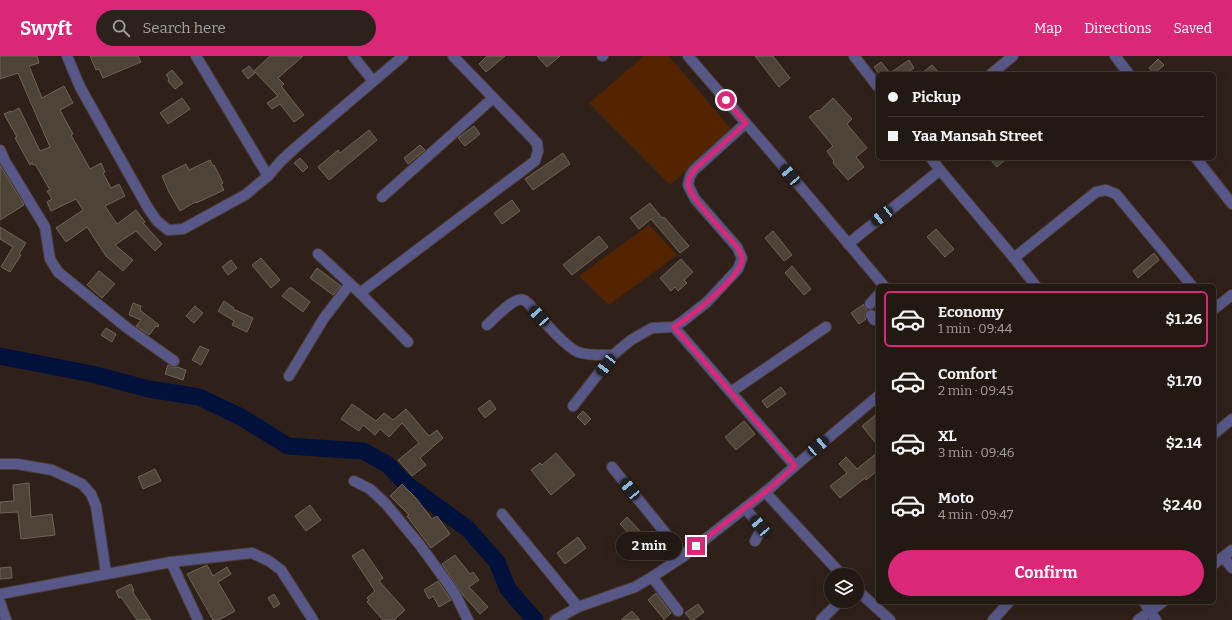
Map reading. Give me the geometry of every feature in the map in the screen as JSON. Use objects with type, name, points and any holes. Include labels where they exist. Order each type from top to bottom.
[{"type":"street","points":[[67,56],[80,87],[148,208],[157,221],[168,230],[183,229],[245,195],[268,176],[281,161],[403,56]]},
{"type":"street","points":[[196,56],[268,176]]},
{"type":"street","points":[[353,56],[373,81]]},
{"type":"street","points":[[360,293],[535,161],[538,151],[536,143],[453,56]]},
{"type":"street","points":[[688,56],[882,284]]},
{"type":"street","points":[[854,56],[876,84]]},
{"type":"street","points":[[995,56],[1002,65]]},
{"type":"street","points":[[993,72],[1013,56]]},
{"type":"street","points":[[1114,56],[1127,72]]},
{"type":"street","points":[[382,197],[493,98]]},
{"type":"street","points":[[573,406],[613,355],[631,340],[652,328],[674,327],[683,322],[707,302],[738,269],[742,258],[738,248],[695,199],[690,191],[688,182],[694,170],[746,123]]},
{"type":"street","points":[[0,150],[45,228],[50,259],[58,272],[126,327],[174,362]]},
{"type":"street","points":[[932,160],[1034,284]]},
{"type":"street","points":[[1198,160],[1232,204]]},
{"type":"street","points":[[848,244],[940,170]]},
{"type":"street","points":[[1014,258],[1096,192],[1106,190],[1116,194],[1190,284]]},
{"type":"street","points":[[318,254],[360,293],[408,342]]},
{"type":"street","points":[[289,376],[324,318],[350,284]]},
{"type":"street","points":[[1216,307],[1232,295]]},
{"type":"street","points":[[870,304],[876,297]]},
{"type":"street","points":[[487,325],[512,303],[519,300],[524,300],[560,339],[576,352],[587,355],[613,355]]},
{"type":"street","points":[[731,392],[826,326]]},
{"type":"street","points":[[674,327],[795,466]]},
{"type":"street","points":[[555,620],[578,607],[635,587],[684,556],[765,492],[876,398]]},
{"type":"street","points":[[1216,432],[1232,419]]},
{"type":"street","points":[[0,464],[17,464],[52,470],[82,484],[91,494],[96,506],[106,574]]},
{"type":"street","points":[[612,467],[684,556]]},
{"type":"street","points":[[354,481],[370,489],[391,509],[420,544],[456,596],[468,620]]},
{"type":"street","points":[[765,492],[836,568]]},
{"type":"street","points":[[745,508],[762,530],[755,541]]},
{"type":"street","points":[[502,514],[578,607]]},
{"type":"street","points":[[1216,562],[1232,550]]},
{"type":"street","points":[[0,594],[171,562],[252,553],[269,561],[282,570],[313,620]]},
{"type":"street","points":[[1223,557],[1232,568]]},
{"type":"street","points":[[171,562],[198,620]]},
{"type":"street","points":[[652,577],[678,611]]},
{"type":"street","points":[[864,596],[890,620]]},
{"type":"street","points":[[0,602],[6,620]]},
{"type":"street","points":[[993,620],[1007,604]]},
{"type":"street","points":[[1145,604],[1153,616]]},
{"type":"street","points":[[1138,620],[1153,616],[1162,604]]},
{"type":"street","points":[[822,620],[833,608]]},
{"type":"shaded area","points":[[644,56],[669,56],[732,130],[670,185],[589,103]]},
{"type":"shaded area","points":[[649,225],[677,255],[609,305],[579,276]]},
{"type":"building","points":[[0,56],[37,56],[39,63],[29,66],[42,98],[64,86],[73,103],[60,110],[73,134],[71,135],[90,169],[101,163],[105,172],[103,173],[111,188],[119,184],[125,196],[105,206],[117,224],[136,210],[145,222],[143,223],[162,244],[155,251],[136,231],[115,245],[133,260],[123,271],[106,256],[87,227],[66,242],[56,228],[83,210],[76,199],[51,211],[47,202],[52,199],[47,191],[50,190],[35,164],[33,165],[32,163],[30,165],[4,114],[19,108],[40,151],[50,147],[18,73],[0,79]]},
{"type":"building","points":[[90,56],[138,56],[141,62],[103,78],[99,69],[96,70]]},
{"type":"building","points":[[270,56],[303,56],[278,78],[284,84],[281,86],[304,115],[294,122],[280,104],[272,109],[267,103],[278,96],[254,71]]},
{"type":"building","points":[[487,56],[505,56],[486,72],[479,64]]},
{"type":"building","points":[[537,56],[560,56],[547,67]]},
{"type":"building","points":[[755,56],[773,56],[790,78],[779,87]]},
{"type":"building","points":[[1158,59],[1164,65],[1156,72],[1152,72],[1149,68]]},
{"type":"building","points":[[909,60],[914,68],[908,72],[891,72]]},
{"type":"building","points":[[881,62],[889,72],[878,72],[874,67]]},
{"type":"building","points":[[932,65],[938,72],[923,72]]},
{"type":"building","points":[[249,66],[255,73],[248,79],[242,71]]},
{"type":"building","points":[[172,70],[183,83],[175,89],[168,81],[169,79],[166,75]]},
{"type":"building","points":[[182,98],[190,109],[168,124],[160,113]]},
{"type":"building","points":[[833,98],[852,119],[847,124],[867,148],[856,157],[864,167],[848,180],[833,163],[834,161],[827,151],[833,146],[809,117],[818,110],[819,111]]},
{"type":"building","points":[[474,126],[480,134],[465,146],[458,138]]},
{"type":"building","points":[[369,130],[377,140],[329,180],[318,167],[338,150],[340,153]]},
{"type":"building","points":[[420,145],[425,150],[408,164],[404,158]]},
{"type":"building","points":[[563,153],[570,164],[533,190],[525,179]]},
{"type":"building","points":[[300,158],[308,167],[303,172],[294,163]]},
{"type":"building","points":[[210,160],[223,183],[221,184],[224,190],[196,203],[195,202],[180,211],[162,176],[186,164],[189,170]]},
{"type":"building","points":[[991,160],[1005,160],[997,167]]},
{"type":"building","points":[[0,165],[24,205],[0,220]]},
{"type":"building","points":[[512,200],[520,211],[502,224],[494,213]]},
{"type":"building","points":[[650,203],[689,246],[680,253],[651,219],[639,229],[630,218]]},
{"type":"building","points":[[0,227],[26,243],[19,254],[21,255],[10,272],[1,267],[13,247],[0,239]]},
{"type":"building","points":[[936,229],[954,249],[945,257],[927,237]]},
{"type":"building","points":[[773,231],[792,255],[784,261],[765,238]]},
{"type":"building","points":[[599,236],[608,247],[572,275],[563,265]]},
{"type":"building","points":[[1154,253],[1159,260],[1138,278],[1133,271]]},
{"type":"building","points":[[261,258],[280,280],[271,288],[252,265]]},
{"type":"building","points":[[681,259],[693,272],[684,280],[687,283],[678,291],[675,287],[671,291],[660,278]]},
{"type":"building","points":[[231,260],[237,268],[228,275],[222,267]]},
{"type":"building","points":[[792,266],[811,289],[804,295],[785,273]]},
{"type":"building","points":[[317,268],[341,286],[333,295],[310,278]]},
{"type":"building","points":[[99,271],[115,284],[102,298],[87,285]]},
{"type":"building","points":[[289,288],[292,288],[310,302],[303,312],[282,296]]},
{"type":"building","points":[[224,301],[234,308],[233,309],[253,318],[247,332],[232,325],[234,321],[218,311]]},
{"type":"building","points":[[133,303],[141,306],[140,310],[159,325],[158,327],[156,326],[149,335],[136,326],[141,320],[129,315]]},
{"type":"building","points":[[864,304],[867,310],[865,315],[866,319],[859,324],[851,313]]},
{"type":"building","points":[[195,306],[203,313],[194,323],[186,316]]},
{"type":"building","points":[[106,328],[116,334],[112,342],[101,335]]},
{"type":"building","points":[[200,346],[209,350],[201,365],[192,360]]},
{"type":"building","points":[[168,365],[186,370],[183,380],[165,374]]},
{"type":"building","points":[[781,387],[786,394],[767,408],[762,401]]},
{"type":"building","points":[[490,400],[496,409],[485,418],[478,409]]},
{"type":"building","points":[[352,404],[376,421],[384,413],[393,420],[406,409],[429,436],[437,430],[443,438],[420,458],[426,465],[412,476],[398,460],[419,443],[402,423],[389,437],[380,429],[375,435],[363,425],[359,431],[341,419]]},
{"type":"building","points":[[583,411],[591,419],[585,425],[577,417]]},
{"type":"building","points":[[876,415],[876,444],[862,426]]},
{"type":"building","points":[[744,421],[755,434],[736,450],[725,437]]},
{"type":"building","points":[[556,453],[575,475],[551,495],[531,470],[540,463],[542,465]]},
{"type":"building","points":[[876,454],[876,472],[866,480],[865,478],[840,498],[830,486],[847,473],[839,464],[846,457],[857,469]]},
{"type":"building","points":[[155,469],[161,481],[143,489],[138,477]]},
{"type":"building","points":[[29,483],[31,517],[52,514],[55,535],[21,539],[18,512],[0,513],[0,502],[14,501],[13,485]]},
{"type":"building","points":[[402,484],[416,498],[432,519],[437,516],[450,534],[431,548],[407,516],[409,515],[390,496]]},
{"type":"building","points":[[310,505],[321,520],[306,531],[295,516]]},
{"type":"building","points":[[627,517],[642,533],[635,540],[620,524]]},
{"type":"building","points":[[578,537],[586,548],[565,564],[557,553]]},
{"type":"building","points":[[363,549],[383,578],[379,581],[405,610],[394,620],[383,620],[367,602],[369,600],[367,598],[375,591],[352,556]]},
{"type":"building","points":[[455,555],[470,574],[473,572],[479,580],[469,587],[488,607],[480,614],[463,595],[442,564]]},
{"type":"building","points":[[207,565],[213,576],[227,567],[231,574],[218,582],[235,611],[219,620],[213,620],[187,574]]},
{"type":"building","points":[[11,567],[12,578],[0,579],[0,568]]},
{"type":"building","points":[[438,581],[451,600],[439,607],[433,596],[429,599],[424,590]]},
{"type":"building","points":[[131,584],[134,591],[132,591],[151,620],[137,620],[121,597],[119,598],[116,591]]},
{"type":"building","points":[[656,593],[671,613],[664,619],[648,600]]},
{"type":"building","points":[[274,594],[280,604],[274,608],[268,598]]},
{"type":"building","points":[[698,604],[704,612],[691,620],[685,613]]},
{"type":"building","points":[[632,611],[640,620],[621,620]]},
{"type":"waterway","points":[[0,356],[92,374],[149,389],[199,397],[241,417],[288,446],[363,451],[387,464],[406,484],[468,529],[497,562],[508,589],[535,620]]},
{"type":"route","points":[[696,546],[769,489],[795,466],[674,327],[683,322],[707,302],[733,276],[738,269],[742,258],[738,248],[695,199],[688,186],[690,176],[694,170],[746,123],[726,100]]}]
